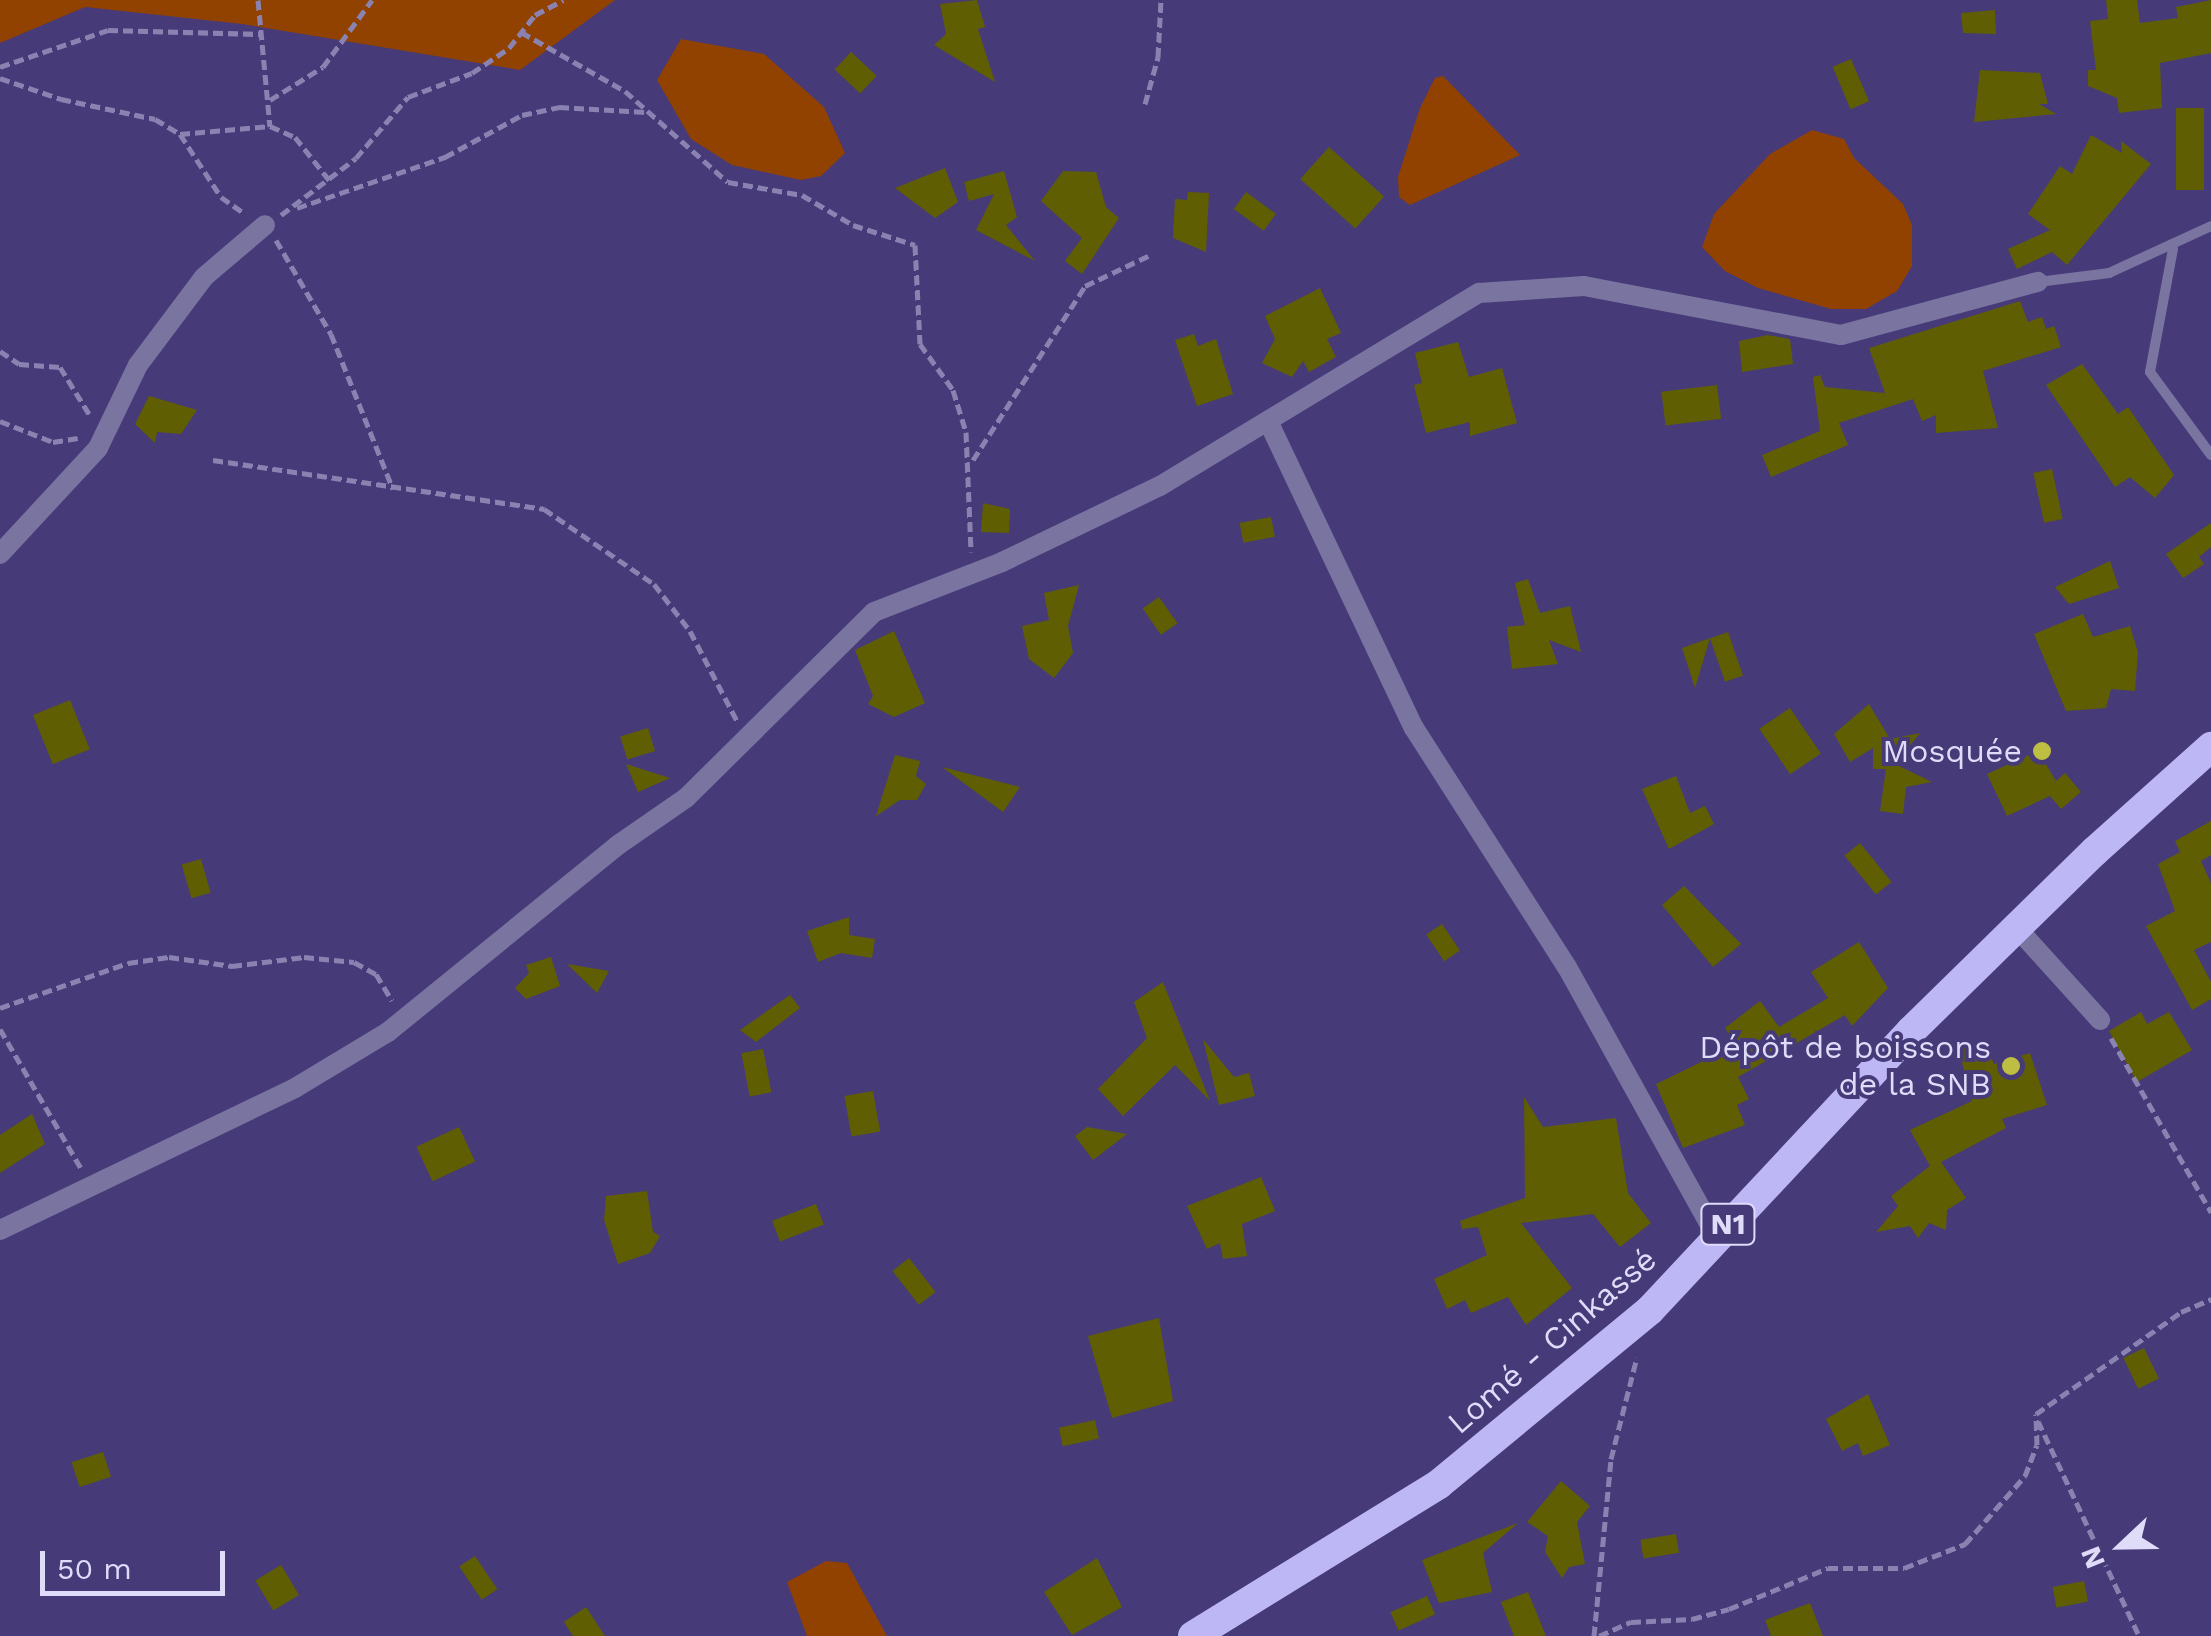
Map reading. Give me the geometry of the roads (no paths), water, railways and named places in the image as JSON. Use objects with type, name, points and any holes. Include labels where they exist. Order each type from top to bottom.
[{"type":"highway","name":"Lomé - Cinkassé","points":[[1192,1636],[1439,1484],[1650,1310],[1716,1236],[2017,928],[2211,747]]},
{"type":"street","points":[[0,554],[81,469],[103,437],[138,365],[204,277],[265,225]]},
{"type":"street","points":[[0,1230],[91,1190],[295,1088],[402,1021],[618,845],[686,798],[874,612],[974,574],[1160,486],[1479,294],[1584,286],[1841,335],[2038,282]]},
{"type":"street","points":[[1268,421],[1414,728],[1568,967],[1716,1236]]},
{"type":"street","points":[[2017,928],[2100,1020]]},
{"type":"lane","points":[[2038,282],[2109,273],[2173,249],[2211,226]]},
{"type":"lane","points":[[2173,249],[2150,372],[2211,455]]},
{"type":"place","name":"Mosquée","points":[[2042,751]]},
{"type":"place","name":"Dépôt de boissons de la SNB","points":[[2011,1066]]}]
